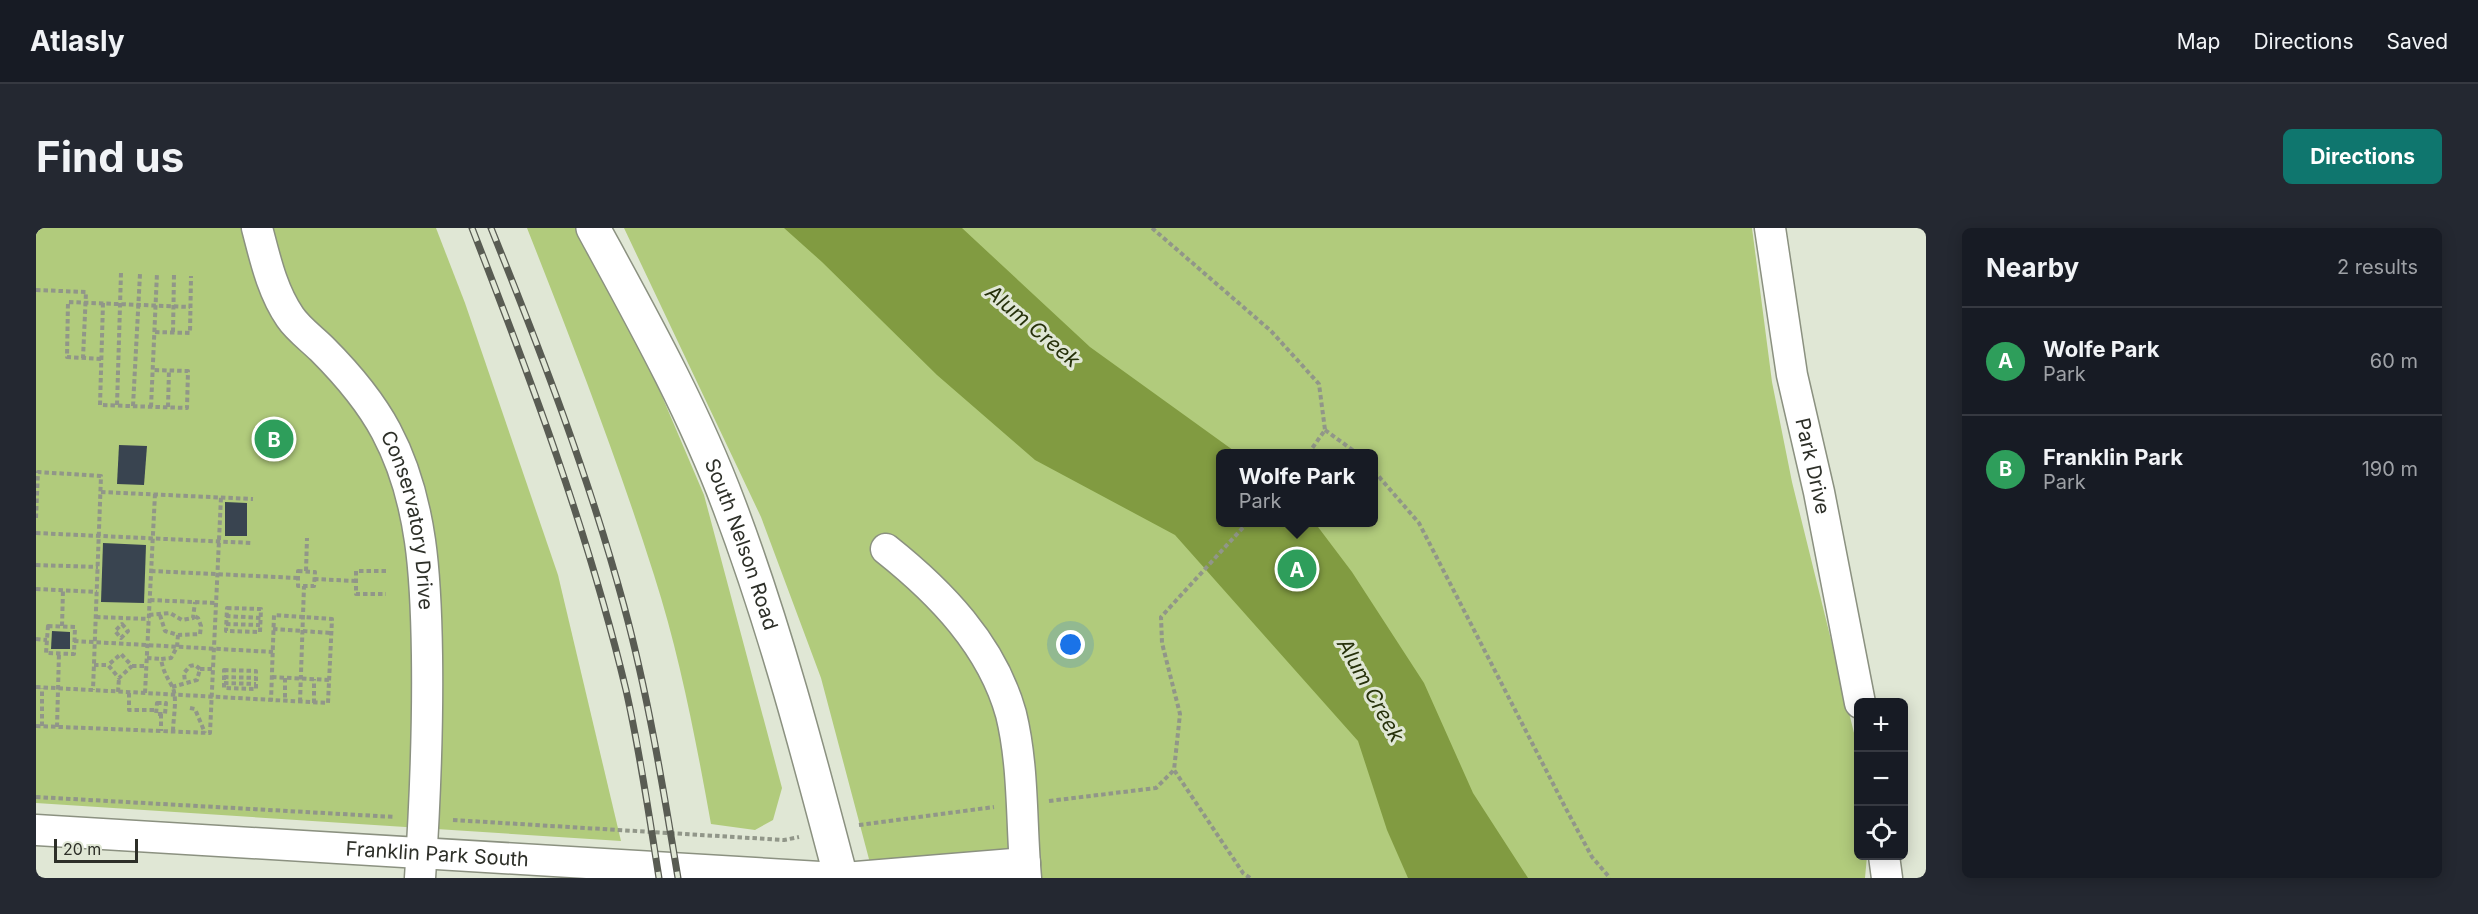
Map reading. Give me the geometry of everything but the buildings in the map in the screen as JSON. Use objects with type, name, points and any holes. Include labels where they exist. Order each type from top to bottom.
[{"type":"main road","name":"South Nelson Road","points":[[594,228],[687,409],[729,503],[770,619],[841,878]]},
{"type":"street","name":"Conservatory Drive","points":[[258,228],[269,272],[290,318],[344,374],[385,428],[402,462],[412,493],[421,549],[427,616],[429,749],[420,866]]},
{"type":"street","name":"Park Drive","points":[[1770,228],[1792,375],[1822,503],[1859,698]]},
{"type":"street","points":[[886,549],[924,579],[960,618],[991,666],[1010,713],[1020,771],[1026,871]]},
{"type":"street","name":"Franklin Park South","points":[[36,830],[420,866],[661,869],[841,878],[1026,871]]},
{"type":"street","points":[[1885,860],[1887,878]]},
{"type":"path","points":[[1152,228],[1271,330],[1319,384],[1324,430],[1311,449]]},
{"type":"path","points":[[117,405],[121,273]]},
{"type":"path","points":[[151,407],[157,273]]},
{"type":"path","points":[[133,406],[140,274]]},
{"type":"path","points":[[173,332],[174,274]]},
{"type":"path","points":[[154,332],[190,333],[191,276]]},
{"type":"path","points":[[36,290],[86,292],[83,358]]},
{"type":"path","points":[[101,359],[67,357],[68,302],[190,307]]},
{"type":"path","points":[[103,303],[100,405],[187,408],[189,371],[153,370]]},
{"type":"path","points":[[168,407],[169,370]]},
{"type":"path","points":[[1324,430],[1352,449]]},
{"type":"path","points":[[36,518],[38,472],[101,476],[93,690]]},
{"type":"path","points":[[1378,476],[1419,523],[1564,807],[1592,857],[1610,878]]},
{"type":"path","points":[[101,492],[253,499]]},
{"type":"path","points":[[145,693],[154,494]]},
{"type":"path","points":[[36,726],[210,733],[221,497]]},
{"type":"path","points":[[36,796],[784,840],[829,830],[1156,788],[1174,770],[1180,714],[1162,643],[1161,617],[1243,527]]},
{"type":"path","points":[[36,532],[252,543]]},
{"type":"path","points":[[306,572],[307,538]]},
{"type":"path","points":[[36,566],[98,567]]},
{"type":"path","points":[[151,571],[298,578]]},
{"type":"path","points":[[298,571],[306,572],[315,572],[314,586],[298,586],[298,571]]},
{"type":"path","points":[[386,571],[356,571],[356,594],[386,594]]},
{"type":"path","points":[[314,579],[356,581]]},
{"type":"path","points":[[300,702],[304,586]]},
{"type":"path","points":[[36,589],[97,592]]},
{"type":"path","points":[[62,626],[63,590]]},
{"type":"path","points":[[150,600],[216,603]]},
{"type":"path","points":[[194,616],[195,602]]},
{"type":"path","points":[[227,608],[261,609],[261,618],[260,632],[226,631],[227,608]]},
{"type":"path","points":[[96,617],[149,617],[170,613],[182,620],[194,616]]},
{"type":"path","points":[[160,615],[165,631],[178,635],[200,634],[201,626],[198,618],[194,616]]},
{"type":"path","points":[[36,687],[129,693],[145,693],[271,701],[328,704],[332,619],[274,615],[271,701]]},
{"type":"path","points":[[121,638],[129,631],[122,624],[122,618]]},
{"type":"path","points":[[215,620],[261,618]]},
{"type":"path","points":[[122,624],[115,631],[121,638],[121,654],[132,666]]},
{"type":"path","points":[[48,626],[62,626],[75,627],[74,654],[46,653],[48,626]]},
{"type":"path","points":[[273,629],[331,633]]},
{"type":"path","points":[[147,658],[171,658],[177,647],[178,635]]},
{"type":"path","points":[[36,639],[47,640]]},
{"type":"path","points":[[74,642],[273,652]]},
{"type":"path","points":[[57,726],[59,653]]},
{"type":"path","points":[[94,665],[108,665],[121,654]]},
{"type":"path","points":[[161,659],[166,680],[172,687],[174,695],[173,731]]},
{"type":"path","points":[[108,665],[119,678]]},
{"type":"path","points":[[118,692],[119,678],[132,666],[146,666]]},
{"type":"path","points":[[184,682],[184,674],[190,666],[213,669]]},
{"type":"path","points":[[172,687],[197,680],[200,669]]},
{"type":"path","points":[[224,670],[256,671],[256,689],[224,688],[224,680],[224,670]]},
{"type":"path","points":[[272,677],[329,680]]},
{"type":"path","points":[[285,678],[285,701]]},
{"type":"path","points":[[314,679],[314,703]]},
{"type":"path","points":[[212,680],[256,681]]},
{"type":"path","points":[[42,687],[42,726]]},
{"type":"path","points":[[129,693],[129,710],[156,710]]},
{"type":"path","points":[[157,703],[166,703],[165,714],[156,714],[156,710],[157,703]]},
{"type":"path","points":[[190,708],[195,709],[205,733]]},
{"type":"path","points":[[161,714],[161,731]]},
{"type":"path","points":[[1174,770],[1243,873],[1250,878]]},
{"type":"shaded area","points":[[36,228],[436,228],[465,303],[558,575],[621,841],[36,803]]},
{"type":"shaded area","points":[[527,228],[581,228],[650,368],[704,495],[782,788],[773,820],[755,830],[711,824],[680,667],[654,575],[609,444]]},
{"type":"shaded area","points":[[624,228],[1752,228],[1772,382],[1792,482],[1854,733],[1854,860],[1867,860],[1865,878],[874,878],[821,678],[761,517]]},
{"type":"water","name":"Alum Creek","points":[[784,228],[962,228],[1090,347],[1231,449],[1216,449],[1216,527],[1318,527],[1352,572],[1424,683],[1473,793],[1528,878],[1408,878],[1387,830],[1358,741],[1175,535],[1035,460],[937,375],[822,262]]},
{"type":"railway","points":[[472,228],[557,456],[611,631],[631,713],[659,878]]},
{"type":"railway","points":[[491,228],[563,415],[624,606],[648,707],[678,878]]},
{"type":"place","name":"Franklin Park","points":[[274,439]]},
{"type":"place","name":"Wolfe Park","points":[[1297,569]]}]
